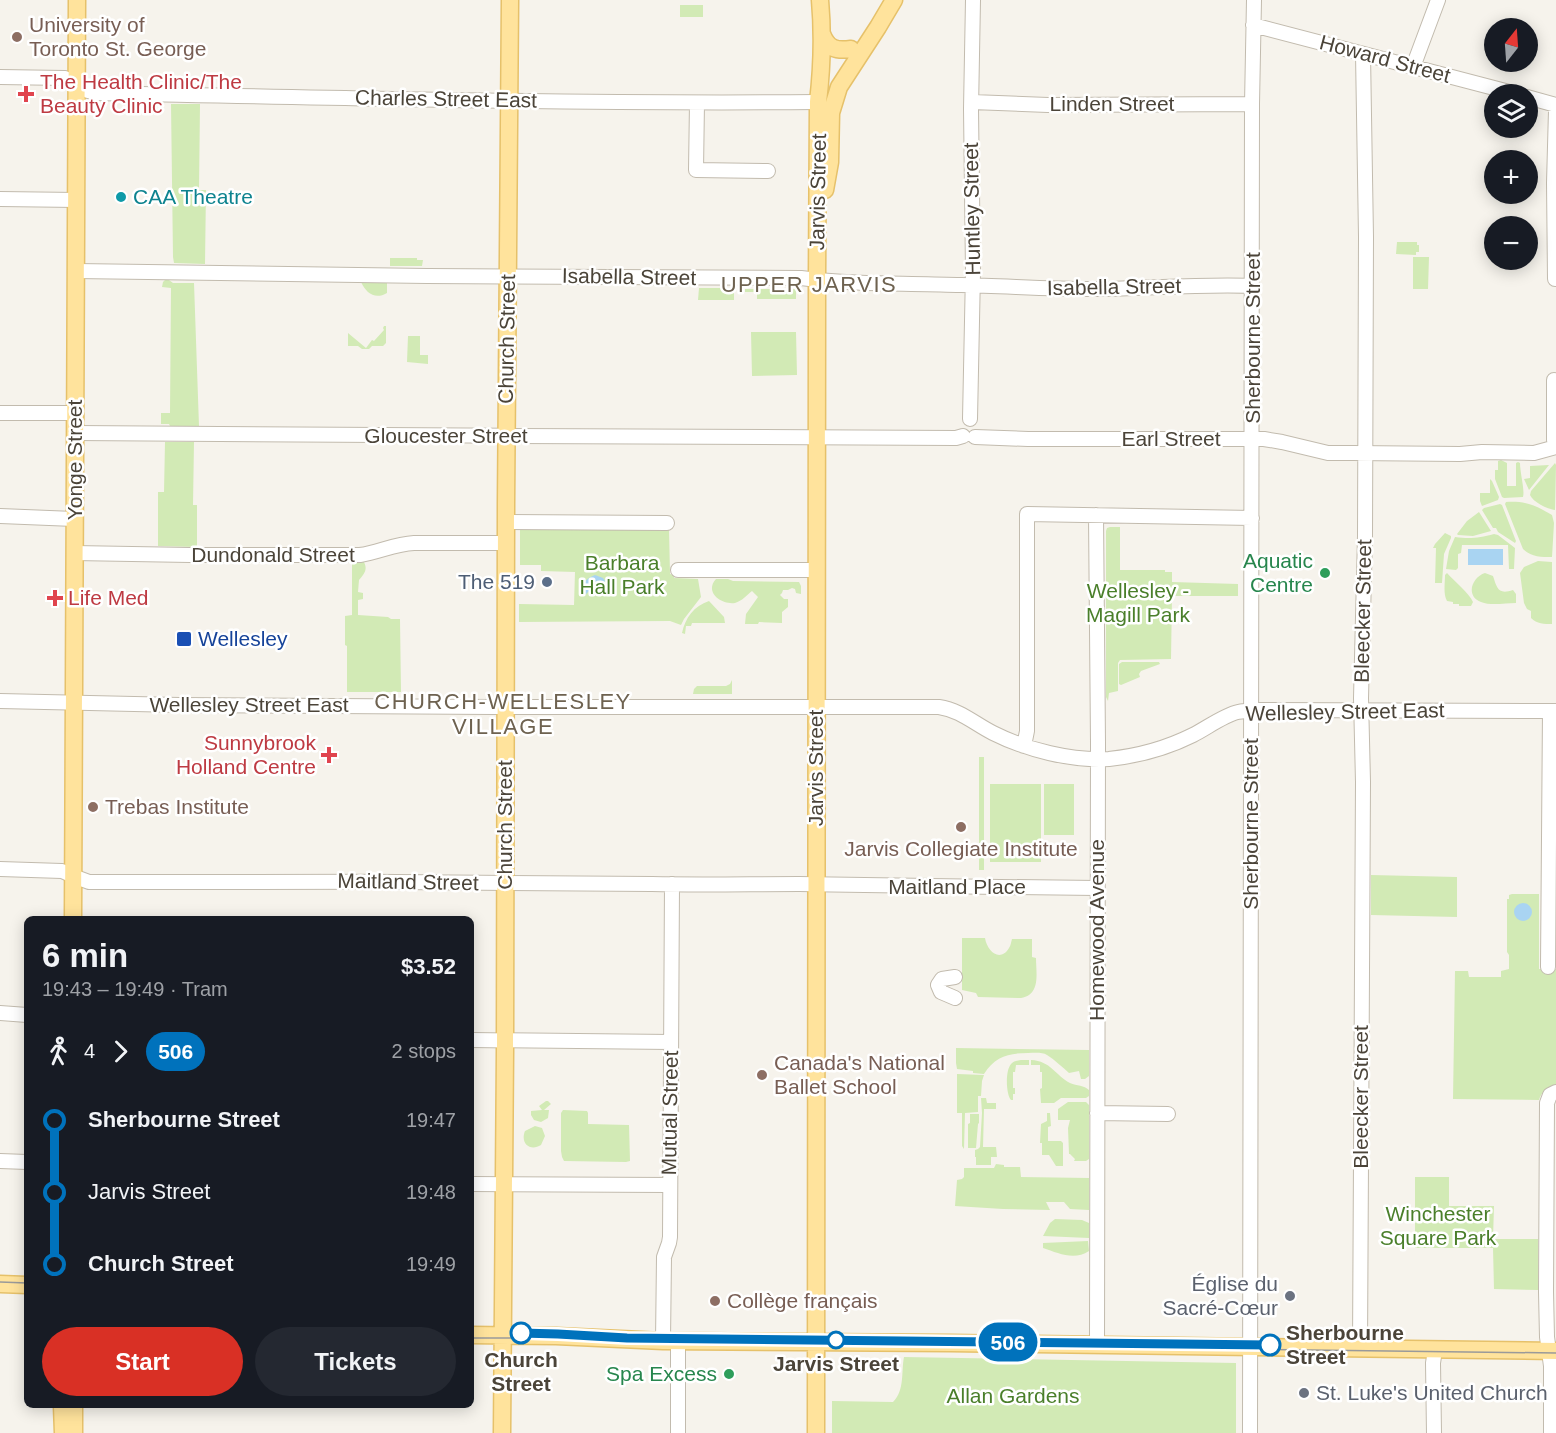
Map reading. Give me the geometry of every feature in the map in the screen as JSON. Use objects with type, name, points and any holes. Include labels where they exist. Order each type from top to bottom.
[{"type":"main road","name":"Yonge Street","points":[[73,916],[77,0]]},
{"type":"main road","name":"Church Street","points":[[502,1433],[510,0]]},
{"type":"main road","points":[[818,0],[822,34],[818,102]]},
{"type":"main road","points":[[818,0],[812,21],[811,84],[818,102]]},
{"type":"main road","points":[[818,102],[828,82],[851,50],[893,0]]},
{"type":"main road","points":[[817,229],[830,162],[831,113],[835,96],[838,87],[893,0]]},
{"type":"main road","points":[[822,34],[825,41],[834,49],[851,50]]},
{"type":"main road","name":"Jarvis Street","points":[[816,1433],[818,102]]},
{"type":"main road","points":[[0,1284],[24,1285]]},
{"type":"main road","points":[[474,1335],[571,1336],[671,1341],[1552,1351]]},
{"type":"main road","points":[[62,1408],[63,1433]]},
{"type":"main road","points":[[74,1408],[74,1433]]},
{"type":"street","name":"Huntley Street","points":[[970,419],[973,285],[973,0]]},
{"type":"street","name":"Sherbourne Street","points":[[1250,1433],[1254,0]]},
{"type":"street","points":[[1413,67],[1438,0]]},
{"type":"street","name":"Howard Street","points":[[1253,25],[1484,85]]},
{"type":"street","name":"Bleecker Street","points":[[1360,1349],[1363,793],[1361,711],[1366,237],[1363,54]]},
{"type":"street","name":"Charles Street East","points":[[0,77],[65,78],[96,93],[697,103],[818,102]]},
{"type":"street","points":[[1538,100],[1556,105]]},
{"type":"street","name":"Linden Street","points":[[972,102],[1048,105],[1252,104]]},
{"type":"street","points":[[697,103],[696,170],[768,171]]},
{"type":"street","points":[[1555,279],[1556,110]]},
{"type":"street","points":[[0,199],[77,200]]},
{"type":"street","name":"Isabella Street","points":[[76,271],[801,278],[833,282],[973,285],[1033,289],[1253,286]]},
{"type":"street","points":[[1554,380],[1554,440],[1556,446]]},
{"type":"street","points":[[0,413],[75,413]]},
{"type":"street","name":"Gloucester Street","points":[[75,433],[288,436],[956,438],[969,436]]},
{"type":"street","name":"Earl Street","points":[[969,436],[1028,440],[1264,439],[1328,453],[1365,454],[1534,453],[1556,446]]},
{"type":"street","points":[[1024,746],[1027,730],[1027,514],[1252,518]]},
{"type":"street","name":"Homewood Avenue","points":[[1096,515],[1097,1345]]},
{"type":"street","points":[[0,516],[74,519]]},
{"type":"street","points":[[506,522],[666,523]]},
{"type":"street","name":"Dundonald Street","points":[[74,553],[360,555],[401,544],[506,543]]},
{"type":"street","points":[[678,570],[816,570]]},
{"type":"street","name":"Wellesley Street East","points":[[0,701],[179,705],[947,708],[1024,746],[1057,755],[1098,759],[1128,756],[1171,745],[1232,714],[1252,710],[1553,711]]},
{"type":"street","points":[[1548,967],[1552,893],[1549,785],[1553,711]]},
{"type":"street","name":"Maitland Street","points":[[0,868],[62,871],[89,882],[370,881],[816,885]]},
{"type":"street","name":"Mutual Street","points":[[672,885],[670,1240],[664,1257],[678,1433]]},
{"type":"street","name":"Maitland Place","points":[[816,885],[1098,888]]},
{"type":"street","points":[[955,978],[942,979],[938,985],[940,992],[955,998]]},
{"type":"street","points":[[0,1013],[24,1015]]},
{"type":"street","points":[[474,1040],[671,1042]]},
{"type":"street","points":[[1551,1433],[1552,1351],[1547,1337],[1551,1222],[1547,1103],[1553,1094]]},
{"type":"street","points":[[1097,1113],[1168,1114]]},
{"type":"street","points":[[0,1161],[24,1162]]},
{"type":"street","points":[[474,1184],[669,1185]]},
{"type":"street","points":[[1434,1433],[1433,1363],[1435,1350]]},
{"type":"green space","points":[[680,5],[703,5],[703,17],[680,17]]},
{"type":"green space","points":[[171,104],[200,104],[199,190],[206,190],[205,264],[174,263]]},
{"type":"green space","points":[[1397,242],[1417,242],[1419,252],[1416,252],[1416,255],[1396,254]]},
{"type":"green space","points":[[1413,257],[1429,257],[1428,289],[1413,289]]},
{"type":"green space","points":[[390,258],[423,260],[422,266],[390,266]]},
{"type":"green space","points":[[165,280],[173,283],[194,283],[199,426],[161,424],[161,413],[170,413],[171,288],[162,287]]},
{"type":"green space","points":[[361,282],[387,282],[387,293],[379,296],[371,294]]},
{"type":"green space","points":[[699,288],[734,288],[734,300],[698,300]]},
{"type":"green space","points":[[745,289],[796,289],[796,299],[757,299],[757,292],[745,292]]},
{"type":"green space","points":[[386,326],[386,343],[383,346],[362,349],[358,346],[348,346],[348,333],[366,348],[384,330]]},
{"type":"green space","points":[[751,332],[796,332],[797,375],[752,376]]},
{"type":"green space","points":[[408,336],[420,336],[420,355],[428,355],[428,364],[407,362]]},
{"type":"green space","points":[[165,442],[194,442],[193,505],[197,505],[197,547],[158,546],[158,492],[164,492]]},
{"type":"green space","points":[[1498,461],[1507,463],[1507,486],[1516,486],[1516,463],[1520,463],[1523,497],[1502,497],[1495,479],[1495,470],[1498,470]]},
{"type":"green space","points":[[1555,463],[1555,510],[1541,505],[1530,495]]},
{"type":"green space","points":[[1549,465],[1529,490],[1524,479],[1530,478],[1530,466]]},
{"type":"green space","points":[[1490,479],[1499,497],[1498,500],[1482,506],[1480,493],[1490,493]]},
{"type":"green space","points":[[1506,502],[1530,504],[1552,515],[1554,523],[1552,557],[1540,557],[1523,549]]},
{"type":"green space","points":[[1500,504],[1515,543],[1493,528],[1482,510]]},
{"type":"green space","points":[[1479,512],[1491,531],[1473,536],[1458,535],[1467,521]]},
{"type":"green space","name":"Barbara Hall Park","points":[[520,527],[669,529],[670,574],[674,575],[674,578],[698,579],[701,597],[681,625],[670,621],[519,622],[519,604],[574,605],[575,572],[541,571],[541,565],[520,565]]},
{"type":"green space","name":"Wellesley - Magill Park","points":[[1110,527],[1120,527],[1120,570],[1165,570],[1165,572],[1172,572],[1172,582],[1238,584],[1238,596],[1172,596],[1171,659],[1120,660],[1118,663],[1118,691],[1109,693],[1108,701],[1106,697],[1106,531]]},
{"type":"green space","points":[[1445,533],[1451,538],[1444,554],[1442,583],[1435,583],[1436,548],[1433,548]]},
{"type":"green space","points":[[1494,534],[1515,548],[1514,569],[1509,569],[1508,545],[1462,545],[1461,553],[1458,554],[1458,568],[1456,570],[1446,569],[1449,551],[1455,537],[1474,538]]},
{"type":"green space","points":[[1538,561],[1552,562],[1552,624],[1533,620],[1531,611],[1524,603],[1520,573],[1524,567]]},
{"type":"green space","points":[[364,562],[365,570],[359,580],[358,592],[363,593],[363,599],[358,600],[358,615],[400,619],[401,692],[347,692],[345,616],[352,615],[352,563]]},
{"type":"green space","points":[[1447,573],[1471,599],[1473,602],[1471,606],[1459,606],[1459,604],[1447,601],[1444,588]]},
{"type":"green space","points":[[1485,573],[1493,576],[1501,591],[1513,590],[1516,594],[1516,603],[1489,604],[1476,599],[1473,596],[1472,587],[1477,578]]},
{"type":"green space","points":[[716,579],[799,582],[801,594],[796,593],[792,588],[783,590],[780,595],[788,599],[788,607],[782,612],[782,623],[745,624],[746,614],[758,597],[752,591],[738,602],[724,602],[713,593],[713,584]]},
{"type":"green space","points":[[709,601],[724,617],[725,623],[692,623],[691,626],[686,626],[685,634],[682,633],[691,613]]},
{"type":"green space","points":[[1122,662],[1159,662],[1160,664],[1141,671],[1140,677],[1121,685],[1119,684],[1119,664]]},
{"type":"green space","points":[[732,680],[732,694],[693,694],[697,686],[726,686]]},
{"type":"green space","points":[[979,757],[984,757],[984,870],[979,870]]},
{"type":"green space","points":[[990,784],[1041,784],[1041,862],[990,862]]},
{"type":"green space","points":[[1044,784],[1074,784],[1074,835],[1044,835]]},
{"type":"green space","points":[[1371,875],[1457,877],[1457,917],[1371,915]]},
{"type":"green space","points":[[1512,894],[1539,894],[1539,969],[1556,969],[1556,1086],[1545,1090],[1539,1100],[1453,1099],[1455,971],[1468,971],[1469,977],[1501,977],[1501,971],[1509,969],[1507,899]]},
{"type":"green space","points":[[962,938],[985,938],[991,951],[998,955],[1002,955],[1010,947],[1012,939],[1032,939],[1032,957],[1036,958],[1037,976],[1032,993],[1021,998],[978,997],[976,993],[962,990]]},
{"type":"green space","points":[[956,1048],[1089,1050],[1089,1076],[1081,1079],[1079,1071],[1069,1073],[1043,1053],[1009,1055],[998,1059],[984,1074],[973,1073],[973,1071],[957,1069]]},
{"type":"green space","points":[[1029,1060],[1029,1065],[1016,1065],[1015,1072],[1013,1072],[1015,1094],[1011,1100],[1007,1088],[1009,1067],[1015,1061]]},
{"type":"green space","points":[[1031,1060],[1043,1063],[1070,1083],[1087,1088],[1089,1096],[1061,1098],[1054,1103],[1041,1103],[1042,1072],[1040,1072],[1040,1065],[1031,1065]]},
{"type":"green space","points":[[957,1074],[984,1075],[981,1096],[978,1096],[978,1112],[965,1113],[964,1149],[962,1146],[962,1113],[957,1113]]},
{"type":"green space","points":[[981,1098],[986,1098],[987,1103],[996,1103],[996,1109],[984,1109],[983,1147],[996,1147],[997,1157],[991,1157],[991,1165],[976,1165],[975,1150],[980,1147]]},
{"type":"green space","points":[[546,1101],[551,1104],[544,1110],[549,1110],[548,1118],[541,1122],[534,1120],[531,1111],[542,1110],[539,1106]]},
{"type":"green space","points":[[1068,1102],[1086,1102],[1089,1105],[1089,1159],[1086,1161],[1074,1161],[1075,1159],[1069,1154],[1070,1120],[1058,1120],[1058,1109]]},
{"type":"green space","points":[[563,1110],[587,1111],[588,1124],[629,1125],[630,1161],[564,1161],[561,1151],[561,1113]]},
{"type":"green space","points":[[1047,1113],[1050,1113],[1051,1126],[1048,1127],[1048,1141],[1063,1143],[1063,1166],[1056,1166],[1049,1155],[1042,1155],[1041,1124],[1047,1121]]},
{"type":"green space","points":[[970,1114],[979,1114],[976,1148],[968,1148]]},
{"type":"green space","points":[[535,1126],[542,1128],[545,1136],[541,1145],[530,1147],[525,1143],[524,1135],[525,1131]]},
{"type":"green space","points":[[996,1164],[1004,1165],[1004,1167],[1020,1167],[1021,1177],[1089,1178],[1089,1210],[1070,1209],[1064,1202],[1046,1202],[1050,1210],[955,1206],[957,1180],[964,1177],[964,1168],[994,1168]]},
{"type":"green space","name":"Winchester Square Park","points":[[1415,1177],[1449,1177],[1449,1206],[1494,1206],[1493,1239],[1538,1239],[1538,1290],[1494,1289],[1493,1248],[1415,1248]]},
{"type":"green space","points":[[1055,1219],[1082,1220],[1089,1223],[1089,1238],[1043,1236]]},
{"type":"green space","points":[[1088,1241],[1089,1251],[1072,1256],[1043,1248],[1043,1243]]},
{"type":"green space","name":"Allan Gardens","points":[[904,1357],[1236,1363],[1236,1433],[832,1433],[832,1401],[893,1402],[901,1386]]},
{"type":"water","points":[[1468,549],[1503,549],[1503,565],[1468,565]]},
{"type":"water","points":[[595,575],[605,581],[603,587],[581,595],[584,583]]},
{"type":"water","points":[[1523,903],[1529,906],[1532,912],[1529,918],[1523,921],[1517,918],[1514,912],[1517,906]]},
{"type":"tram line","points":[[0,1282],[24,1283]]},
{"type":"tram line","name":"506","points":[[521,1333],[627,1338],[1270,1345]]},
{"type":"tram line","points":[[474,1338],[1556,1353]]},
{"type":"place","name":"University of Toronto St. George","points":[[17,37]]},
{"type":"place","name":"The Health Clinic/The Beauty Clinic","points":[[26,94]]},
{"type":"place","name":"CAA Theatre","points":[[121,197]]},
{"type":"place","name":"Aquatic Centre","points":[[1325,573]]},
{"type":"place","name":"The 519","points":[[547,582]]},
{"type":"place","name":"Life Med","points":[[55,598]]},
{"type":"place","name":"Wellesley","points":[[184,639]]},
{"type":"place","name":"Sunnybrook Holland Centre","points":[[329,755]]},
{"type":"place","name":"Trebas Institute","points":[[93,807]]},
{"type":"place","name":"Jarvis Collegiate Institute","points":[[961,827]]},
{"type":"place","name":"Canada's National Ballet School","points":[[762,1075]]},
{"type":"place","name":"Église du Sacré-Cœur","points":[[1290,1296]]},
{"type":"place","name":"Collège français","points":[[715,1301]]},
{"type":"place","name":"Church Street","points":[[521,1333]]},
{"type":"place","name":"Jarvis Street","points":[[836,1340]]},
{"type":"place","name":"Sherbourne Street","points":[[1270,1345]]},
{"type":"place","name":"Spa Excess","points":[[729,1374]]},
{"type":"place","name":"St. Luke's United Church","points":[[1304,1393]]},
{"type":"district","name":"UPPER JARVIS","points":[[809,284]]},
{"type":"district","name":"CHURCH-WELLESLEY VILLAGE","points":[[503,714]]}]
